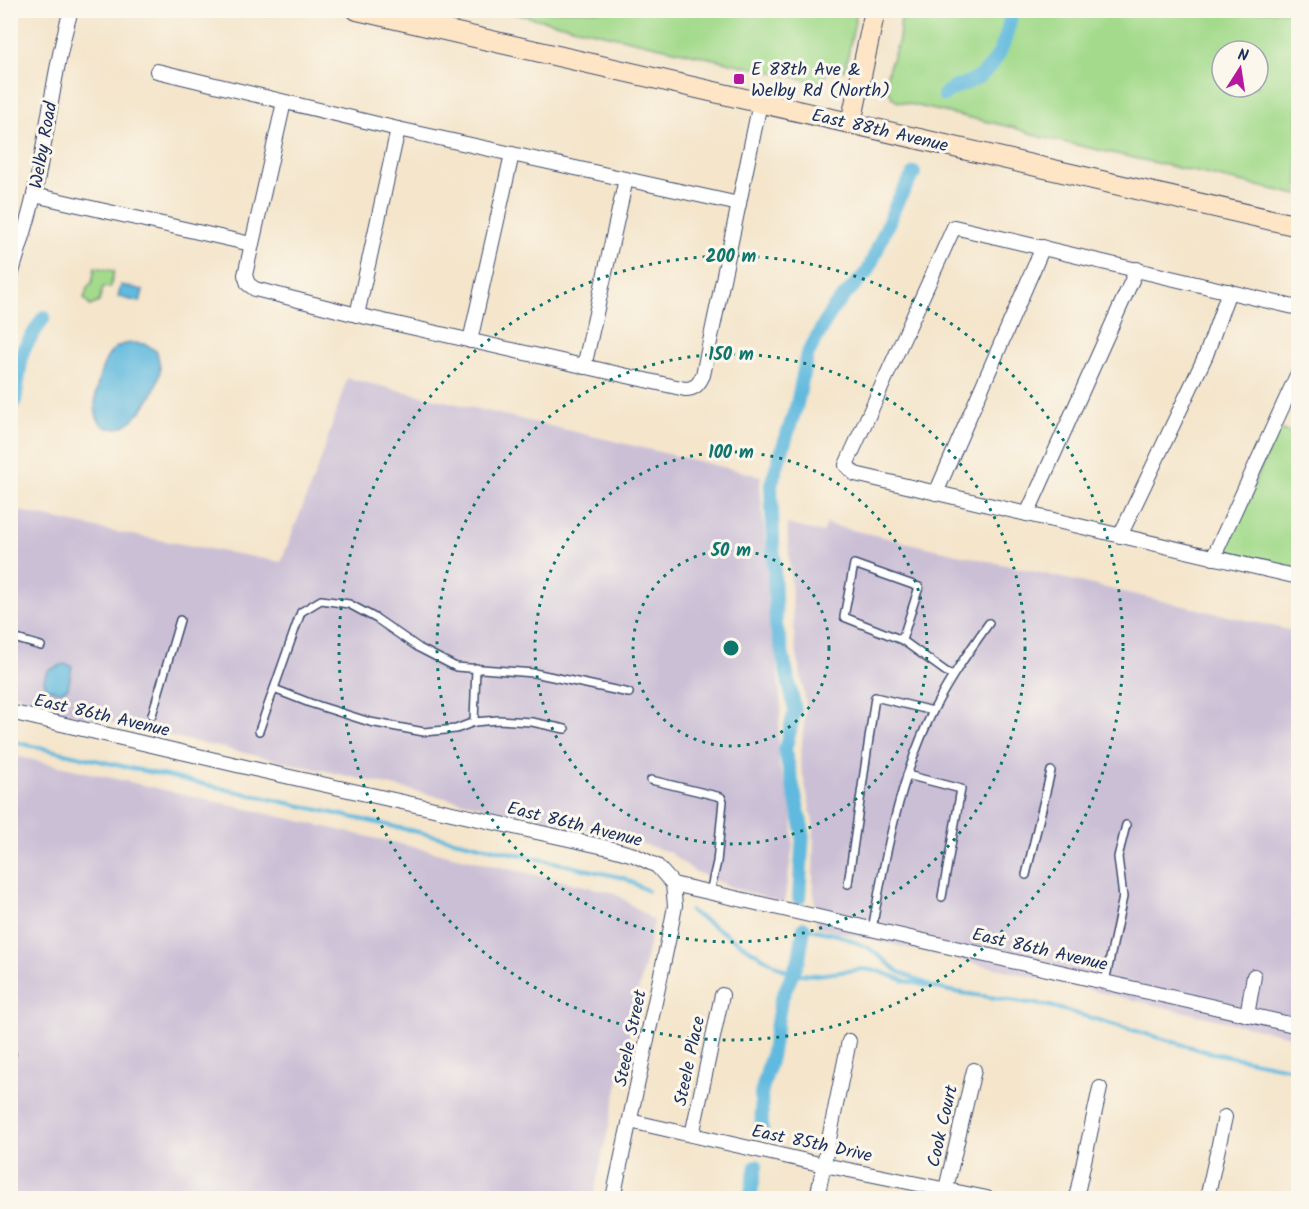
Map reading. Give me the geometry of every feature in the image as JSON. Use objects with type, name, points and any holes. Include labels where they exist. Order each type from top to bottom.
[{"type":"main road","name":"East 88th Avenue","points":[[357,10],[1299,226]]},
{"type":"main road","points":[[851,123],[875,10]]},
{"type":"street","name":"Welby Road","points":[[10,279],[34,195],[50,102],[71,10]]},
{"type":"street","points":[[157,71],[398,129],[739,204]]},
{"type":"street","points":[[284,102],[251,244],[245,280],[255,289],[357,315],[685,389],[692,389],[700,383],[703,375],[760,103]]},
{"type":"street","points":[[357,315],[398,129]]},
{"type":"street","points":[[470,341],[512,154]]},
{"type":"street","points":[[584,367],[626,179]]},
{"type":"street","points":[[34,195],[251,244]]},
{"type":"street","points":[[1299,308],[954,226],[846,465],[855,474],[1299,577]]},
{"type":"street","points":[[936,493],[1043,247]]},
{"type":"street","points":[[1027,514],[1137,269]]},
{"type":"street","points":[[1120,536],[1206,355],[1229,291]]},
{"type":"street","points":[[1213,558],[1299,373]]},
{"type":"street","name":"East 86th Avenue","points":[[10,712],[243,767],[609,848],[634,855],[657,866],[673,884],[1299,1026]]},
{"type":"street","name":"Steele Street","points":[[613,1198],[675,906],[673,884]]},
{"type":"street","points":[[1247,1015],[1254,976]]},
{"type":"street","name":"Steele Place","points":[[692,1135],[722,995]]},
{"type":"street","points":[[817,1198],[849,1041]]},
{"type":"street","name":"Cook Court","points":[[945,1194],[974,1071]]},
{"type":"street","points":[[1076,1198],[1100,1088]]},
{"type":"street","points":[[1207,1198],[1225,1117]]},
{"type":"street","name":"East 85th Drive","points":[[630,1121],[945,1194],[987,1198]]},
{"type":"lane","points":[[903,640],[919,587],[854,564],[844,617],[903,640],[952,676]]},
{"type":"lane","points":[[259,731],[301,612],[321,600],[349,604],[377,619],[419,648],[456,667],[534,673],[629,693]]},
{"type":"lane","points":[[152,715],[180,620]]},
{"type":"lane","points":[[872,930],[885,857],[907,775],[933,711],[952,676],[989,623]]},
{"type":"lane","points":[[10,637],[41,646]]},
{"type":"lane","points":[[474,722],[476,668]]},
{"type":"lane","points":[[274,689],[370,722],[424,732],[456,729],[474,722],[498,720],[532,722],[565,729]]},
{"type":"lane","points":[[848,884],[875,697],[933,711]]},
{"type":"lane","points":[[1026,875],[1051,771]]},
{"type":"lane","points":[[907,775],[961,789],[942,897]]},
{"type":"lane","points":[[651,780],[720,797],[723,801],[717,862],[710,892]]},
{"type":"lane","points":[[1105,982],[1123,897],[1118,857],[1126,825]]},
{"type":"shaded area","points":[[347,378],[761,476],[760,486],[781,707],[778,737],[779,766],[792,806],[793,845],[784,903],[733,888],[694,871],[669,852],[620,837],[49,709],[11,691],[11,509],[110,531],[281,562],[320,462]]},
{"type":"shaded area","points":[[787,524],[823,533],[826,524],[1298,632],[1298,1038],[817,927],[813,884],[814,827],[800,761],[806,705],[795,644]]},
{"type":"shaded area","points":[[11,755],[615,893],[654,921],[593,1198],[11,1198]]},
{"type":"green space","points":[[857,10],[845,70],[829,70],[820,83],[502,11]]},
{"type":"green space","points":[[901,11],[1298,11],[1298,195],[1041,137],[1015,128],[896,101],[890,94],[886,79],[899,39]]},
{"type":"green space","points":[[95,267],[114,271],[110,288],[103,287],[99,302],[90,306],[84,298],[88,286],[92,283]]},
{"type":"green space","points":[[1298,423],[1298,569],[1232,554],[1228,551],[1228,540],[1279,429],[1294,434]]},
{"type":"water","points":[[121,285],[143,290],[140,302],[118,297]]},
{"type":"water","points":[[146,344],[157,352],[160,368],[158,379],[148,401],[132,420],[123,426],[114,428],[104,426],[96,411],[95,401],[99,378],[113,350],[121,345]]},
{"type":"water","points":[[64,664],[72,666],[68,688],[60,692],[46,688],[44,680],[47,671]]},
{"type":"waterway","points":[[944,95],[953,88],[979,77],[994,62],[1004,42],[1012,10]]},
{"type":"waterway","points":[[799,898],[803,832],[785,750],[795,710],[776,625],[771,484],[797,404],[807,355],[833,308],[868,271],[898,200],[914,173]]},
{"type":"waterway","points":[[10,408],[15,400],[23,350],[44,317]]},
{"type":"waterway","points":[[10,741],[624,878],[648,891]]},
{"type":"waterway","points":[[690,911],[786,971],[817,975],[863,969],[878,971],[906,981],[955,992],[1050,1006],[1208,1052],[1298,1070]]},
{"type":"waterway","points":[[804,928],[838,935],[869,948],[899,972],[928,984]]},
{"type":"waterway","points":[[762,1129],[761,1094],[771,1057],[781,1000],[799,959],[804,928]]},
{"type":"waterway","points":[[750,1198],[756,1166]]},
{"type":"place","name":"E 88th Ave & Welby Rd (North)","points":[[739,79]]}]
